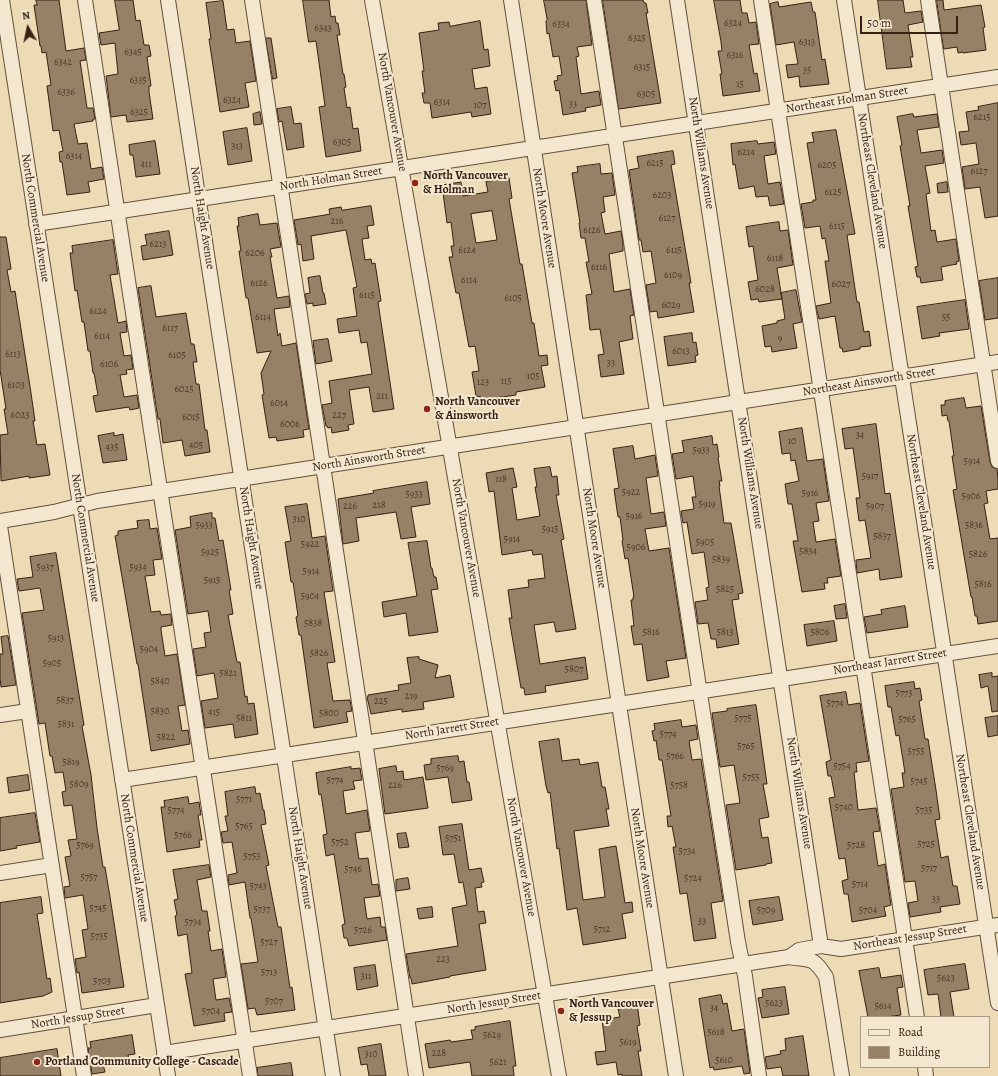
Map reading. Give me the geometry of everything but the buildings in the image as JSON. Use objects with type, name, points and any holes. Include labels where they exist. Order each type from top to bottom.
[{"type":"street","name":"North Commercial Avenue","points":[[2,0],[168,1076]]},
{"type":"street","points":[[85,0],[250,1076]]},
{"type":"street","name":"North Haight Avenue","points":[[168,0],[333,1076]]},
{"type":"street","points":[[252,0],[416,1076]]},
{"type":"street","name":"North Vancouver Avenue","points":[[372,0],[559,1076]]},
{"type":"street","name":"North Moore Avenue","points":[[511,0],[676,1076]]},
{"type":"street","points":[[594,0],[759,1076]]},
{"type":"street","name":"North Williams Avenue","points":[[677,0],[822,946]]},
{"type":"street","points":[[761,0],[917,1016]]},
{"type":"street","name":"Northeast Cleveland Avenue","points":[[844,0],[944,654],[992,926],[998,1003]]},
{"type":"street","points":[[928,0],[998,461]]},
{"type":"street","name":"Northeast Holman Street","points":[[696,123],[998,77]]},
{"type":"street","name":"North Holman Street","points":[[36,224],[696,123]]},
{"type":"street","name":"Northeast Ainsworth Street","points":[[739,402],[998,362]]},
{"type":"street","name":"North Ainsworth Street","points":[[0,521],[54,512],[98,500],[739,402]]},
{"type":"street","points":[[0,526],[84,1076]]},
{"type":"street","name":"Northeast Jarrett Street","points":[[782,679],[998,646]]},
{"type":"street","name":"North Jarrett Street","points":[[122,780],[782,679]]},
{"type":"street","points":[[0,715],[28,711]]},
{"type":"street","points":[[0,873],[52,865]]},
{"type":"street","name":"Northeast Jessup Street","points":[[822,946],[841,949],[992,926]]},
{"type":"street","name":"North Jessup Street","points":[[164,1053],[789,957],[799,950],[822,946]]},
{"type":"street","points":[[789,957],[811,960],[818,965],[826,978],[842,1076]]},
{"type":"street","name":"North Jessup Street","points":[[0,1030],[157,1005]]},
{"type":"place","name":"North Vancouver & Holman","points":[[415,183]]},
{"type":"place","name":"North Vancouver & Ainsworth","points":[[427,409]]},
{"type":"place","name":"North Vancouver & Jessup","points":[[561,1011]]},
{"type":"place","name":"Portland Community College - Cascade","points":[[37,1062]]}]
